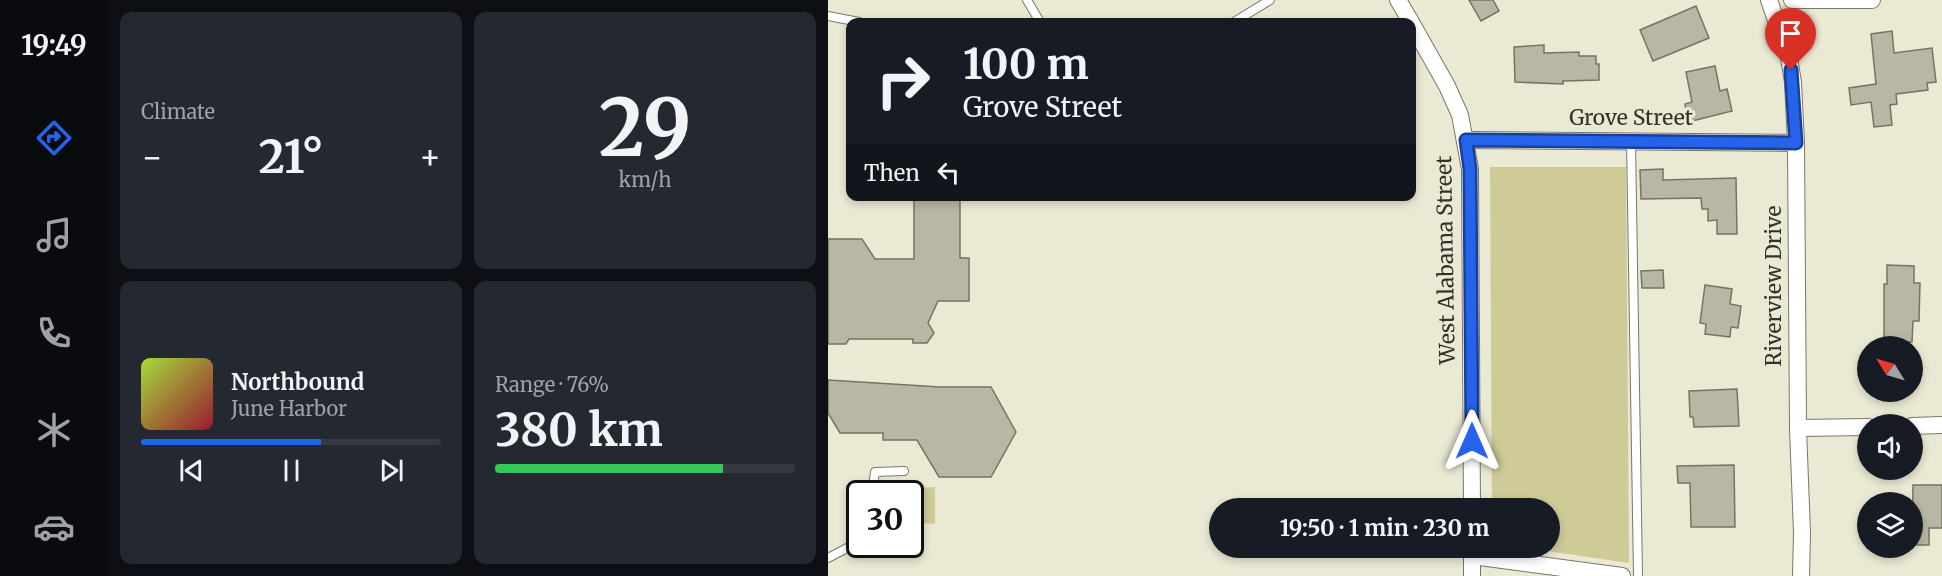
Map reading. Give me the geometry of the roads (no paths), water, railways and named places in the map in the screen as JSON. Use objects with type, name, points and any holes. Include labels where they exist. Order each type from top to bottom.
[{"type":"street","name":"West Alabama Street","points":[[1398,0],[1408,18]]},
{"type":"street","name":"Riverview Drive","points":[[1769,0],[1789,58],[1796,143],[1801,576]]},
{"type":"street","points":[[1792,0],[1872,0]]},
{"type":"street","name":"West Alabama Street","points":[[1416,32],[1447,86],[1460,115],[1470,169],[1472,498]]},
{"type":"street","name":"Grove Street","points":[[1466,140],[1796,143]]},
{"type":"street","points":[[1923,426],[1942,425]]},
{"type":"street","points":[[1798,428],[1857,427]]},
{"type":"street","points":[[1472,558],[1472,576]]},
{"type":"street","points":[[1510,558],[1622,576]]},
{"type":"lane","points":[[1027,0],[1038,18]]},
{"type":"lane","points":[[1241,18],[1270,0]]},
{"type":"lane","points":[[828,16],[846,19]]},
{"type":"lane","points":[[1631,140],[1638,576]]},
{"type":"lane","points":[[873,480],[874,472],[904,471]]},
{"type":"lane","points":[[828,558],[846,549]]}]
